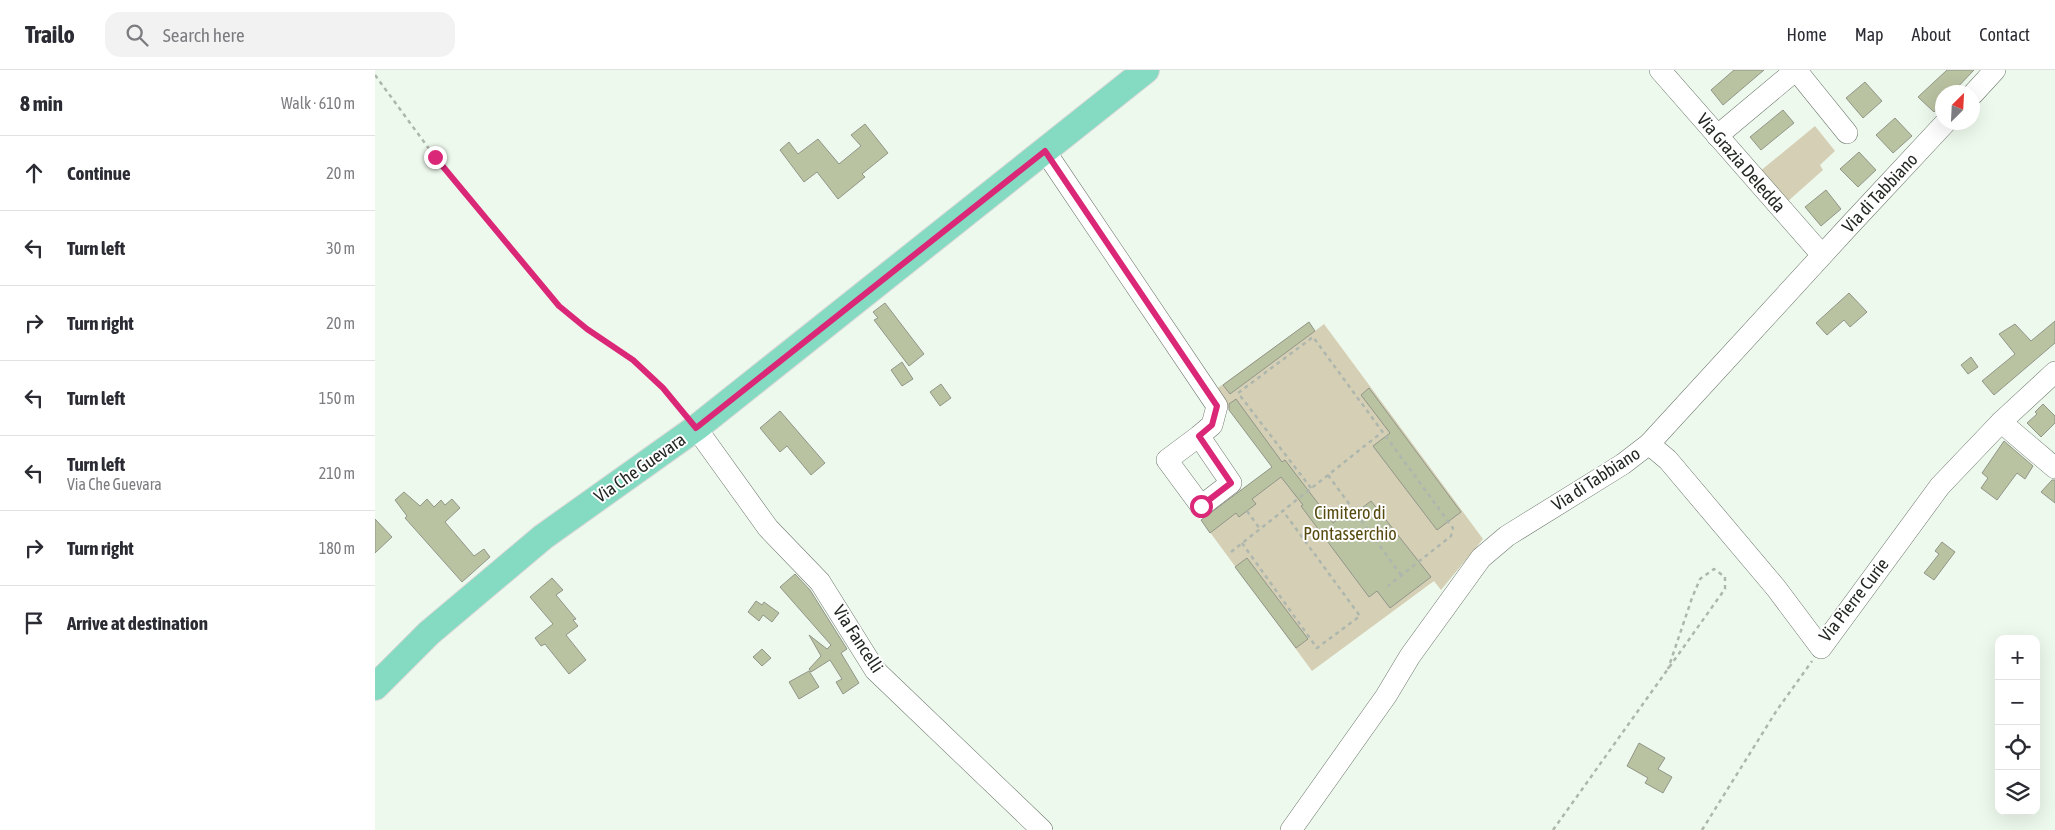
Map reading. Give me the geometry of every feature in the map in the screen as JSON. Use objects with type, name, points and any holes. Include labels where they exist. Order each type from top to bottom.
[{"type":"main road","name":"Via Che Guevara","points":[[375,687],[429,634],[543,537],[696,428],[1147,70]]},
{"type":"street","name":"Via Grazia Deledda","points":[[1660,70],[1822,255]]},
{"type":"street","points":[[1717,136],[1796,70],[1847,133]]},
{"type":"street","points":[[1980,86],[1995,70]]},
{"type":"street","name":"Via di Tabbiano","points":[[1291,830],[1385,696],[1410,656],[1481,558],[1507,536],[1623,464],[1649,444],[1939,130]]},
{"type":"street","points":[[1045,151],[1217,406],[1212,425],[1199,436]]},
{"type":"street","name":"Via Pierre Curie","points":[[1649,444],[1668,460],[1775,588],[1821,648],[1940,486],[2001,422],[2055,372]]},
{"type":"street","points":[[2001,422],[2055,468]]},
{"type":"street","name":"Via Fancelli","points":[[696,428],[768,528],[820,582],[834,602],[861,651],[875,670],[1042,830]]},
{"type":"path","points":[[375,75],[435,157],[559,306],[587,329],[633,360],[663,388],[696,428]]},
{"type":"path","points":[[1311,488],[1238,393],[1313,337],[1381,433],[1453,528],[1451,536],[1388,586]]},
{"type":"path","points":[[1231,552],[1381,433]]},
{"type":"path","points":[[1328,475],[1402,575]]},
{"type":"path","points":[[1247,511],[1260,529]]},
{"type":"path","points":[[1242,543],[1317,648],[1359,616],[1283,511]]},
{"type":"path","points":[[1553,830],[1669,669],[1725,589],[1725,577],[1713,569],[1701,579],[1692,598],[1669,669]]},
{"type":"path","points":[[1702,830],[1777,710],[1821,648]]},
{"type":"green space","points":[[1815,126],[1835,151],[1820,165],[1823,170],[1787,202],[1759,172]]},
{"type":"green space","name":"Cimitero di Pontasserchio","points":[[1309,322],[1315,331],[1324,324],[1483,539],[1441,590],[1434,581],[1312,671],[1201,520],[1272,467],[1215,390]]},
{"type":"building","points":[[1734,70],[1764,70],[1723,105],[1711,90]]},
{"type":"building","points":[[1947,70],[1974,70],[1960,85],[1935,85],[1934,112],[1918,97]]},
{"type":"building","points":[[1865,82],[1882,101],[1863,118],[1846,98]]},
{"type":"building","points":[[1783,110],[1794,123],[1761,150],[1750,137]]},
{"type":"building","points":[[1895,118],[1912,136],[1893,153],[1876,135]]},
{"type":"building","points":[[865,124],[888,153],[862,174],[865,177],[838,199],[817,172],[804,182],[780,150],[789,142],[798,154],[818,139],[839,164],[861,146],[851,135]]},
{"type":"building","points":[[1859,152],[1876,170],[1858,187],[1840,169]]},
{"type":"building","points":[[1826,190],[1841,209],[1821,226],[1805,207]]},
{"type":"building","points":[[1849,293],[1867,312],[1850,327],[1844,320],[1827,335],[1816,323]]},
{"type":"building","points":[[885,303],[924,354],[909,366],[874,320],[878,318],[873,312]]},
{"type":"building","points":[[2055,321],[2055,343],[1994,395],[1982,381],[2015,354],[1999,334],[2015,324],[2031,341]]},
{"type":"building","points":[[1309,322],[1315,331],[1230,394],[1223,385]]},
{"type":"building","points":[[1971,357],[1978,367],[1968,374],[1961,365]]},
{"type":"building","points":[[902,362],[913,379],[902,386],[891,370]]},
{"type":"building","points":[[941,384],[951,398],[940,406],[930,392]]},
{"type":"building","points":[[1369,388],[1461,512],[1437,530],[1373,446],[1390,433],[1361,395]]},
{"type":"building","points":[[1236,399],[1282,462],[1285,460],[1333,523],[1349,510],[1353,515],[1371,501],[1431,577],[1390,608],[1377,591],[1369,597],[1281,477],[1252,499],[1256,504],[1239,517],[1236,513],[1210,533],[1201,520],[1272,467],[1229,410],[1229,404]]},
{"type":"building","points":[[2043,404],[2055,416],[2055,423],[2041,437],[2027,423],[2037,414],[2035,412]]},
{"type":"building","points":[[780,411],[825,463],[811,475],[787,446],[780,452],[760,428]]},
{"type":"building","points":[[2004,441],[2033,466],[2025,479],[2017,473],[1997,500],[1981,488],[1988,478],[1982,473]]},
{"type":"building","points":[[2052,480],[2055,480],[2055,503],[2041,492]]},
{"type":"building","points":[[404,492],[420,506],[427,499],[434,507],[441,500],[445,505],[452,499],[460,508],[445,522],[474,556],[484,549],[490,557],[462,582],[405,518],[407,516],[395,500]]},
{"type":"building","points":[[375,519],[392,537],[375,553]]},
{"type":"building","points":[[1942,542],[1955,552],[1934,580],[1924,573],[1939,554],[1935,551]]},
{"type":"building","points":[[1247,558],[1308,639],[1296,648],[1235,567]]},
{"type":"building","points":[[795,574],[810,590],[847,649],[841,653],[859,683],[843,694],[836,682],[842,679],[830,660],[811,672],[809,669],[821,656],[809,635],[827,649],[831,645],[780,587]]},
{"type":"building","points":[[552,578],[563,590],[556,595],[576,619],[573,620],[578,626],[566,635],[586,660],[569,674],[545,644],[541,646],[535,638],[553,624],[530,597]]},
{"type":"building","points":[[756,601],[762,605],[764,602],[779,613],[772,622],[763,615],[759,621],[748,612]]},
{"type":"building","points":[[762,649],[771,658],[762,666],[753,657]]},
{"type":"building","points":[[809,671],[819,687],[799,699],[789,682]]},
{"type":"building","points":[[1639,743],[1665,758],[1658,769],[1672,777],[1663,793],[1645,783],[1648,778],[1627,766]]},
{"type":"route","points":[[435,157],[559,306],[587,329],[633,360],[663,388],[696,428],[1045,151],[1217,406],[1212,425],[1199,436],[1231,483],[1201,506]]}]
